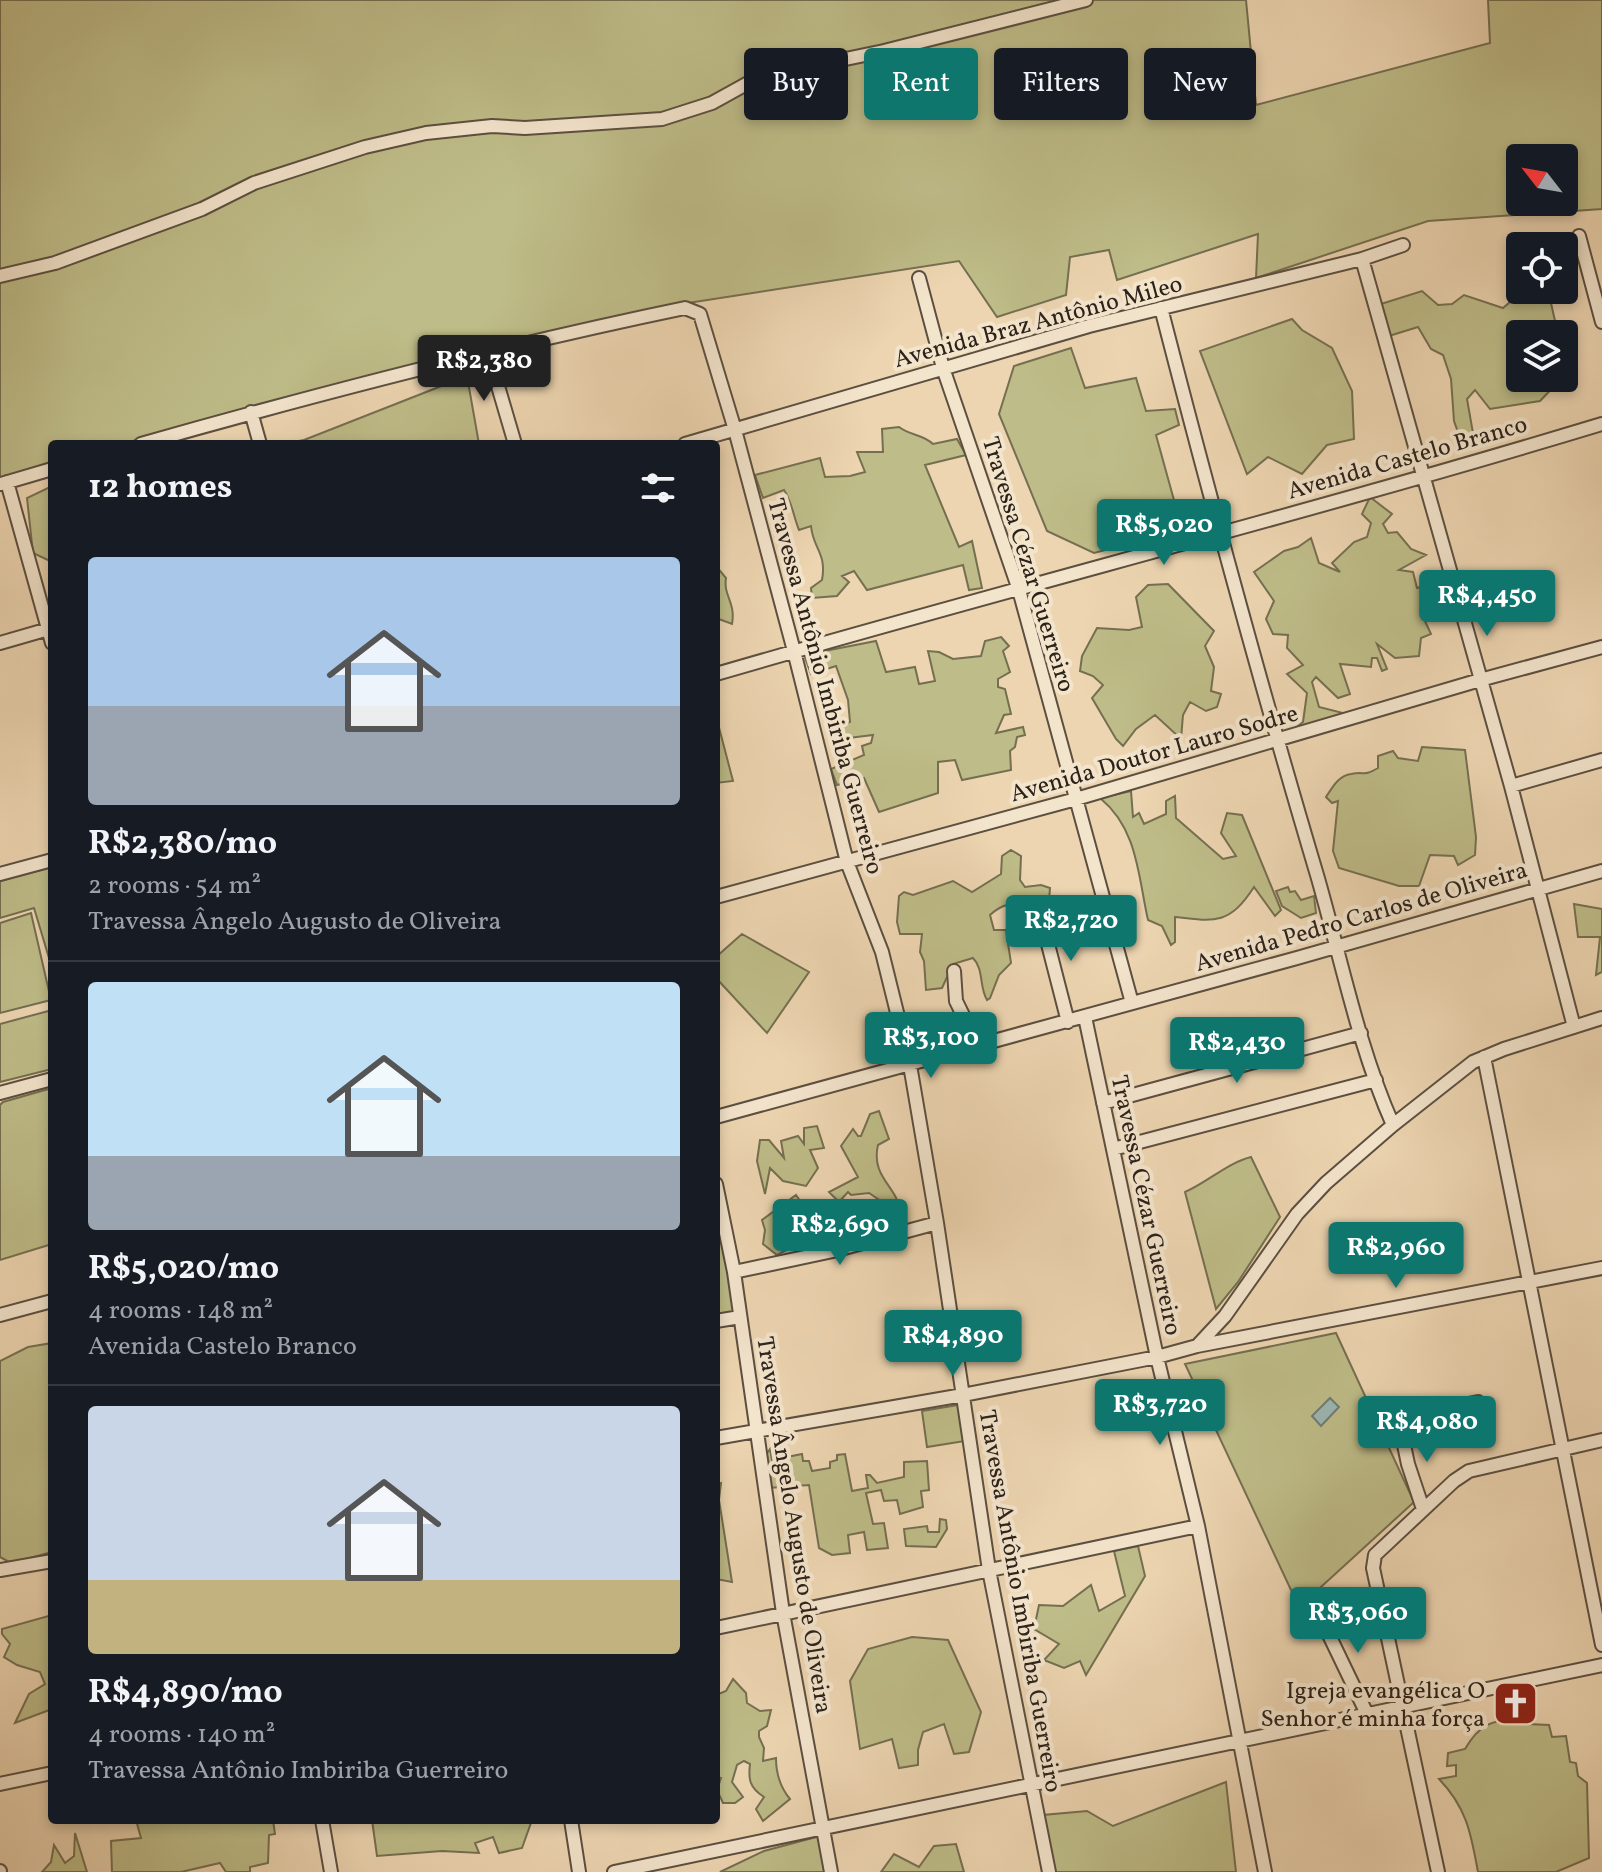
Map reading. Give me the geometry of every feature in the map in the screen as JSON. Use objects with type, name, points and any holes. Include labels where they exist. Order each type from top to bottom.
[{"type":"street","points":[[0,276],[55,263],[202,209],[254,183],[365,147],[426,133],[492,126],[525,128],[662,119],[712,103],[759,77],[884,51],[1086,0]]},
{"type":"street","points":[[1579,236],[1596,271],[1602,322]]},
{"type":"street","name":"Avenida Braz Antônio Mileo","points":[[699,440],[943,368],[1161,308],[1362,259],[1403,245]]},
{"type":"street","points":[[1362,259],[1511,786],[1574,1027]]},
{"type":"street","name":"Travessa Cézar Guerreiro","points":[[919,278],[943,368],[1019,590],[1132,1003]]},
{"type":"street","name":"Travessa Antônio Imbiriba Guerreiro","points":[[488,352],[685,308],[700,314],[735,430],[847,862],[882,952],[910,1065],[989,1570],[1049,1872]]},
{"type":"street","points":[[1161,308],[1277,740],[1361,1033],[1393,1125]]},
{"type":"street","points":[[155,440],[251,412],[488,352],[514,440]]},
{"type":"street","points":[[251,412],[259,440]]},
{"type":"street","name":"Avenida Castelo Branco","points":[[720,673],[1219,532],[1425,478],[1602,424]]},
{"type":"street","points":[[48,470],[4,483],[48,623]]},
{"type":"street","points":[[0,643],[48,630]]},
{"type":"street","name":"Avenida Doutor Lauro Sodre","points":[[720,896],[1076,799],[1602,647]]},
{"type":"street","points":[[1511,786],[1602,760]]},
{"type":"street","points":[[0,874],[48,861]]},
{"type":"street","name":"Avenida Pedro Carlos de Oliveira","points":[[720,1116],[1068,1022],[1602,871]]},
{"type":"street","points":[[1040,913],[1068,1022]]},
{"type":"street","points":[[954,971],[956,1001],[978,1046]]},
{"type":"street","name":"Travessa Cézar Guerreiro","points":[[1085,1017],[1157,1357],[1198,1526],[1265,1872]]},
{"type":"street","points":[[1197,1346],[1225,1316],[1297,1214],[1326,1183],[1393,1125],[1464,1068],[1484,1057],[1602,1018]]},
{"type":"street","points":[[1103,1103],[1361,1033]]},
{"type":"street","points":[[1484,1057],[1602,1645]]},
{"type":"street","points":[[0,1093],[48,1080]]},
{"type":"street","points":[[1113,1149],[1376,1080]]},
{"type":"street","name":"Travessa Ângelo Augusto de Oliveira","points":[[720,1204],[734,1272],[783,1613],[831,1872]]},
{"type":"street","points":[[734,1272],[833,1251],[937,1223]]},
{"type":"street","points":[[720,1437],[963,1395],[1157,1357],[1197,1346],[1602,1268]]},
{"type":"street","points":[[0,1315],[48,1302]]},
{"type":"street","points":[[720,1320],[740,1317]]},
{"type":"street","points":[[1423,1509],[1408,1464],[1399,1421],[1401,1418],[1478,1402]]},
{"type":"street","points":[[1438,1872],[1373,1561],[1379,1549],[1469,1471],[1602,1440]]},
{"type":"street","points":[[720,1627],[1198,1526]]},
{"type":"street","points":[[0,1570],[48,1562]]},
{"type":"street","points":[[1318,1612],[1367,1714]]},
{"type":"street","points":[[614,1872],[1602,1665]]},
{"type":"street","points":[[0,1784],[48,1774]]},
{"type":"street","points":[[323,1824],[331,1872]]},
{"type":"street","points":[[572,1824],[579,1872]]},
{"type":"shaded area","points":[[0,0],[1246,0],[1251,48],[1144,48],[1144,120],[1256,120],[1256,105],[1490,43],[1488,0],[1602,0],[1602,209],[1578,211],[1578,144],[1506,144],[1506,216],[1428,221],[1256,278],[1258,234],[1117,280],[1109,250],[1070,257],[1066,295],[997,317],[959,261],[688,303],[249,409],[137,440],[48,440],[48,466],[0,480]]},
{"type":"shaded area","points":[[1422,291],[1438,305],[1452,304],[1464,295],[1503,308],[1508,304],[1551,304],[1555,320],[1506,320],[1506,392],[1549,392],[1540,401],[1490,409],[1475,390],[1467,399],[1473,433],[1460,438],[1454,421],[1451,379],[1443,355],[1431,349],[1418,327],[1389,336],[1381,304]]},
{"type":"shaded area","points":[[1292,319],[1302,330],[1332,348],[1352,391],[1354,439],[1327,445],[1302,474],[1268,457],[1247,474],[1200,351]]},
{"type":"shaded area","points":[[1071,348],[1085,388],[1136,378],[1146,411],[1175,409],[1179,425],[1156,435],[1177,511],[1171,533],[1094,553],[1047,531],[999,414],[1014,366]]},
{"type":"shaded area","points":[[467,376],[478,440],[304,440]]},
{"type":"shaded area","points":[[899,427],[933,444],[957,439],[966,455],[925,465],[959,547],[972,541],[982,588],[969,590],[963,565],[867,590],[854,571],[842,576],[849,582],[837,596],[812,598],[811,588],[822,580],[823,571],[811,526],[799,530],[784,490],[763,498],[755,475],[820,458],[825,477],[865,472],[857,452],[883,452],[882,429]]},
{"type":"shaded area","points":[[48,488],[48,560],[33,553],[27,498]]},
{"type":"shaded area","points":[[1370,497],[1392,514],[1383,524],[1388,533],[1397,532],[1411,549],[1426,555],[1399,570],[1413,572],[1417,588],[1428,585],[1424,619],[1431,634],[1421,638],[1419,656],[1395,658],[1377,644],[1387,669],[1382,671],[1377,658],[1372,658],[1371,667],[1340,664],[1350,694],[1338,698],[1316,677],[1312,682],[1319,707],[1347,714],[1293,730],[1303,722],[1307,693],[1287,674],[1303,665],[1287,648],[1288,635],[1273,634],[1266,619],[1274,601],[1254,572],[1284,551],[1298,547],[1311,538],[1319,563],[1340,572],[1332,563],[1354,542],[1367,537],[1371,523],[1362,514]]},
{"type":"shaded area","points":[[720,571],[726,578],[732,624],[720,620]]},
{"type":"shaded area","points":[[1168,584],[1214,631],[1205,646],[1214,667],[1211,691],[1221,694],[1217,707],[1206,711],[1190,702],[1183,715],[1181,739],[1155,715],[1136,729],[1123,746],[1092,698],[1103,685],[1093,676],[1080,671],[1082,656],[1097,628],[1129,630],[1142,627],[1136,597],[1148,585]]},
{"type":"shaded area","points":[[1001,637],[1009,646],[1003,651],[1010,672],[998,679],[998,687],[1005,689],[1011,714],[1004,715],[996,733],[1023,727],[1025,735],[1017,737],[1015,747],[1010,751],[1011,770],[962,780],[955,760],[938,762],[938,793],[879,812],[864,778],[837,785],[831,769],[864,755],[862,746],[871,743],[873,735],[841,739],[837,728],[850,722],[848,700],[836,666],[811,674],[804,655],[876,641],[886,672],[915,667],[919,684],[935,681],[928,651],[939,652],[953,659],[981,656],[985,641]]},
{"type":"shaded area","points":[[720,731],[733,781],[720,783]]},
{"type":"shaded area","points":[[1422,747],[1465,750],[1476,837],[1475,855],[1458,865],[1454,856],[1430,855],[1419,886],[1399,886],[1339,868],[1333,851],[1338,801],[1332,803],[1326,797],[1339,779],[1378,768],[1378,756],[1393,751],[1398,758],[1418,761]]},
{"type":"shaded area","points":[[1131,791],[1133,817],[1139,813],[1144,824],[1166,814],[1166,801],[1175,796],[1176,818],[1223,859],[1236,856],[1221,833],[1227,813],[1242,815],[1281,910],[1275,916],[1254,887],[1237,908],[1221,918],[1201,920],[1175,917],[1175,942],[1171,945],[1162,926],[1148,920],[1129,839],[1113,810],[1100,798]]},
{"type":"shaded area","points":[[1011,850],[1021,856],[1020,880],[1025,887],[1041,885],[1050,888],[1049,900],[1005,905],[990,915],[994,930],[1006,930],[1011,963],[999,975],[990,998],[987,1000],[979,967],[973,958],[953,964],[942,988],[926,990],[924,961],[920,952],[922,934],[900,934],[897,922],[899,896],[904,892],[913,895],[953,881],[972,892],[1001,874],[1002,856]]},
{"type":"shaded area","points":[[48,868],[48,955],[34,908],[0,918],[0,881]]},
{"type":"shaded area","points":[[1288,887],[1301,900],[1314,896],[1316,913],[1301,918],[1282,906],[1276,891]]},
{"type":"shaded area","points":[[1574,904],[1602,909],[1602,972],[1596,975],[1600,937],[1578,937]]},
{"type":"shaded area","points":[[31,913],[48,987],[48,1001],[0,1013],[0,923]]},
{"type":"shaded area","points":[[742,934],[809,972],[767,1033],[720,982],[720,953]]},
{"type":"shaded area","points":[[48,1011],[48,1070],[0,1082],[0,1024]]},
{"type":"shaded area","points":[[48,1089],[48,1245],[0,1260],[0,1105]]},
{"type":"shaded area","points":[[879,1111],[889,1139],[878,1145],[878,1166],[895,1197],[899,1213],[869,1193],[851,1195],[848,1192],[839,1202],[829,1192],[858,1177],[841,1146],[853,1129],[861,1136],[870,1114]]},
{"type":"shaded area","points":[[817,1126],[824,1148],[810,1150],[818,1168],[806,1186],[783,1181],[770,1168],[765,1194],[757,1161],[760,1140],[769,1140],[784,1158],[781,1141],[798,1136],[804,1144],[804,1128]]},
{"type":"shaded area","points":[[1251,1157],[1280,1217],[1238,1282],[1216,1309],[1185,1192]]},
{"type":"shaded area","points":[[796,1195],[822,1232],[777,1255],[763,1244],[765,1230],[762,1220]]},
{"type":"shaded area","points":[[720,1227],[736,1314],[720,1317]]},
{"type":"shaded area","points":[[1336,1333],[1414,1502],[1299,1607],[1185,1364]]},
{"type":"shaded area","points":[[48,1344],[48,1553],[11,1563],[0,1557],[0,1361],[28,1347]]},
{"type":"shaded area","points":[[958,1405],[965,1441],[927,1447],[922,1411]]},
{"type":"shaded area","points":[[770,1449],[772,1460],[802,1454],[803,1461],[809,1461],[812,1471],[830,1468],[830,1462],[837,1460],[837,1455],[845,1454],[852,1491],[868,1488],[866,1475],[877,1483],[904,1477],[904,1462],[927,1461],[929,1490],[921,1491],[923,1507],[900,1514],[897,1500],[884,1501],[881,1490],[866,1493],[873,1524],[884,1523],[888,1548],[867,1550],[864,1532],[848,1535],[850,1553],[832,1555],[819,1548],[809,1485],[769,1488],[763,1459]]},
{"type":"shaded area","points":[[720,1506],[732,1582],[720,1580]]},
{"type":"shaded area","points":[[940,1519],[946,1520],[947,1529],[936,1547],[906,1546],[904,1529],[927,1526],[928,1532],[939,1532]]},
{"type":"shaded area","points":[[1138,1546],[1145,1576],[1086,1675],[1080,1661],[1064,1668],[1044,1660],[1059,1644],[1034,1629],[1039,1605],[1063,1606],[1091,1585],[1099,1611],[1125,1596],[1114,1551]]},
{"type":"shaded area","points":[[48,1616],[48,1711],[15,1723],[29,1694],[45,1684],[40,1672],[4,1657],[10,1644],[2,1629]]},
{"type":"shaded area","points":[[912,1637],[948,1640],[981,1712],[969,1752],[954,1754],[944,1724],[923,1732],[918,1765],[899,1768],[892,1739],[860,1749],[850,1681],[868,1649]]},
{"type":"shaded area","points":[[733,1679],[746,1693],[747,1703],[760,1711],[771,1710],[767,1726],[759,1731],[764,1748],[763,1761],[776,1758],[779,1780],[790,1799],[763,1821],[756,1809],[764,1797],[751,1783],[750,1764],[744,1761],[737,1765],[732,1782],[743,1797],[735,1803],[723,1803],[720,1796],[720,1693],[726,1691]]},
{"type":"shaded area","points":[[1523,1717],[1528,1724],[1549,1725],[1552,1737],[1566,1736],[1570,1762],[1576,1763],[1578,1776],[1587,1783],[1589,1858],[1556,1872],[1478,1872],[1462,1811],[1439,1779],[1456,1776],[1456,1765],[1447,1766],[1448,1753],[1465,1749],[1477,1733],[1489,1724]]},
{"type":"shaded area","points":[[1226,1782],[1236,1872],[1054,1872],[1043,1815],[1087,1811],[1113,1826]]},
{"type":"shaded area","points":[[137,1824],[274,1824],[275,1834],[269,1835],[268,1863],[250,1867],[250,1872],[226,1872],[220,1863],[181,1872],[112,1872],[111,1841],[141,1838]]},
{"type":"shaded area","points":[[373,1824],[531,1824],[522,1848],[499,1853],[493,1837],[475,1843],[479,1853],[442,1851],[377,1856]]},
{"type":"shaded area","points":[[75,1833],[87,1872],[42,1872],[51,1862],[54,1845],[65,1863],[74,1856]]},
{"type":"shaded area","points":[[820,1836],[827,1872],[720,1872],[764,1851]]},
{"type":"shaded area","points":[[956,1844],[964,1872],[881,1872],[894,1854],[919,1867],[934,1846]]},
{"type":"water","points":[[1330,1398],[1339,1407],[1321,1426],[1312,1416]]},
{"type":"place","name":"Igreja evangélica O Senhor é minha força","points":[[1516,1704]]}]
